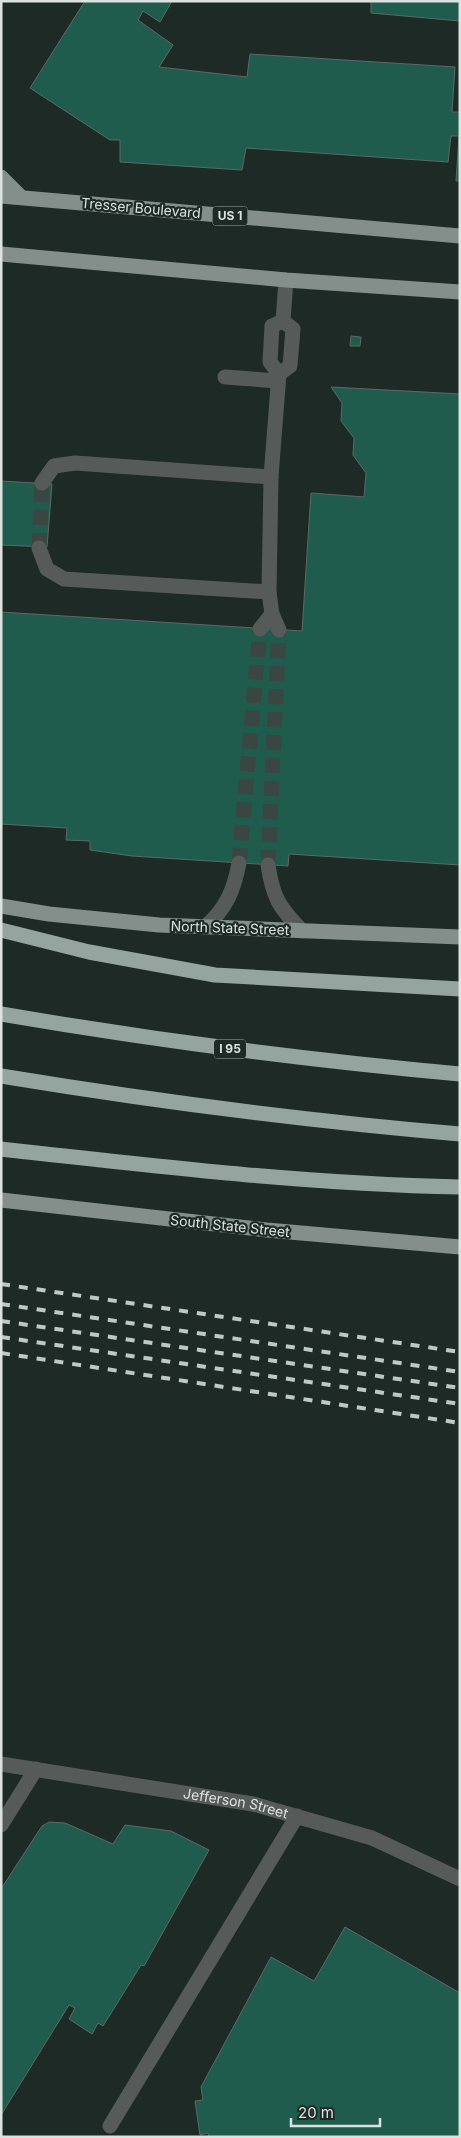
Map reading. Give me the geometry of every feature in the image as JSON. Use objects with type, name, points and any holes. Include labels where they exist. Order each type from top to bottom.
[{"type":"highway","points":[[1,930],[89,952],[215,975],[460,989]]},
{"type":"highway","name":"I 95","points":[[1,1014],[174,1042],[371,1066],[460,1074]]},
{"type":"highway","points":[[1,1076],[287,1117],[460,1134]]},
{"type":"highway","points":[[1,1149],[260,1177],[339,1183],[460,1187]]},
{"type":"main road","points":[[1,176],[22,198]]},
{"type":"main road","name":"Tresser Boulevard","points":[[1,196],[460,236]]},
{"type":"main road","points":[[1,254],[286,280],[460,292]]},
{"type":"main road","name":"North State Street","points":[[1,906],[102,920],[205,927],[460,937]]},
{"type":"main road","name":"South State Street","points":[[1,1200],[267,1230],[460,1247]]},
{"type":"street","points":[[283,321],[286,280]]},
{"type":"street","points":[[279,630],[272,614],[269,592],[271,477],[279,377],[270,362],[272,326],[283,321]]},
{"type":"street","points":[[225,377],[279,377],[290,366],[293,329],[283,321]]},
{"type":"street","points":[[42,483],[54,466],[75,463],[271,477]]},
{"type":"street","points":[[39,548],[47,569],[64,579],[269,592]]},
{"type":"street","points":[[260,628],[272,614]]},
{"type":"street","points":[[205,927],[217,917],[229,900],[235,885],[238,863]]},
{"type":"street","points":[[268,865],[272,891],[284,912],[302,931]]},
{"type":"street","name":"Jefferson Street","points":[[1,1764],[253,1804],[372,1838],[460,1880]]},
{"type":"street","points":[[1,1824],[36,1769]]},
{"type":"street","points":[[110,2126],[297,1816]]},
{"type":"building","points":[[85,1],[172,1],[160,22],[143,11],[138,20],[173,45],[159,67],[247,77],[250,54],[455,67],[452,112],[460,112],[460,181],[456,181],[459,136],[451,136],[448,162],[246,148],[242,170],[120,162],[120,140],[110,140],[30,88]]},
{"type":"building","points":[[371,1],[460,1],[460,21],[371,13]]},
{"type":"building","points":[[351,336],[361,337],[360,346],[350,346]]},
{"type":"building","points":[[331,387],[460,394],[460,865],[289,854],[288,866],[132,856],[90,850],[90,841],[66,840],[67,828],[1,824],[1,612],[302,631],[311,493],[364,497],[366,473],[353,455],[354,438],[341,421],[342,403]]},
{"type":"building","points":[[1,481],[52,484],[47,547],[1,545]]},
{"type":"building","points":[[49,1822],[65,1823],[113,1844],[125,1825],[171,1831],[209,1850],[144,1966],[141,1965],[103,2026],[98,2023],[92,2034],[69,2019],[75,2008],[69,2005],[1,2115],[1,1889],[42,1826]]},
{"type":"building","points":[[345,1927],[460,1993],[460,2137],[209,2137],[208,2133],[200,2135],[195,2101],[203,2100],[201,2087],[271,1957],[314,1981]]},
{"type":"tunnel","points":[[39,548],[42,483]]},
{"type":"tunnel","points":[[239,863],[260,629]]},
{"type":"tunnel","points":[[268,865],[279,630]]},
{"type":"railway","points":[[1,1284],[460,1352]]},
{"type":"railway","points":[[1,1304],[460,1372]]},
{"type":"railway","points":[[1,1321],[460,1388]]},
{"type":"railway","points":[[1,1337],[460,1404]]},
{"type":"railway","points":[[1,1353],[460,1423]]}]
